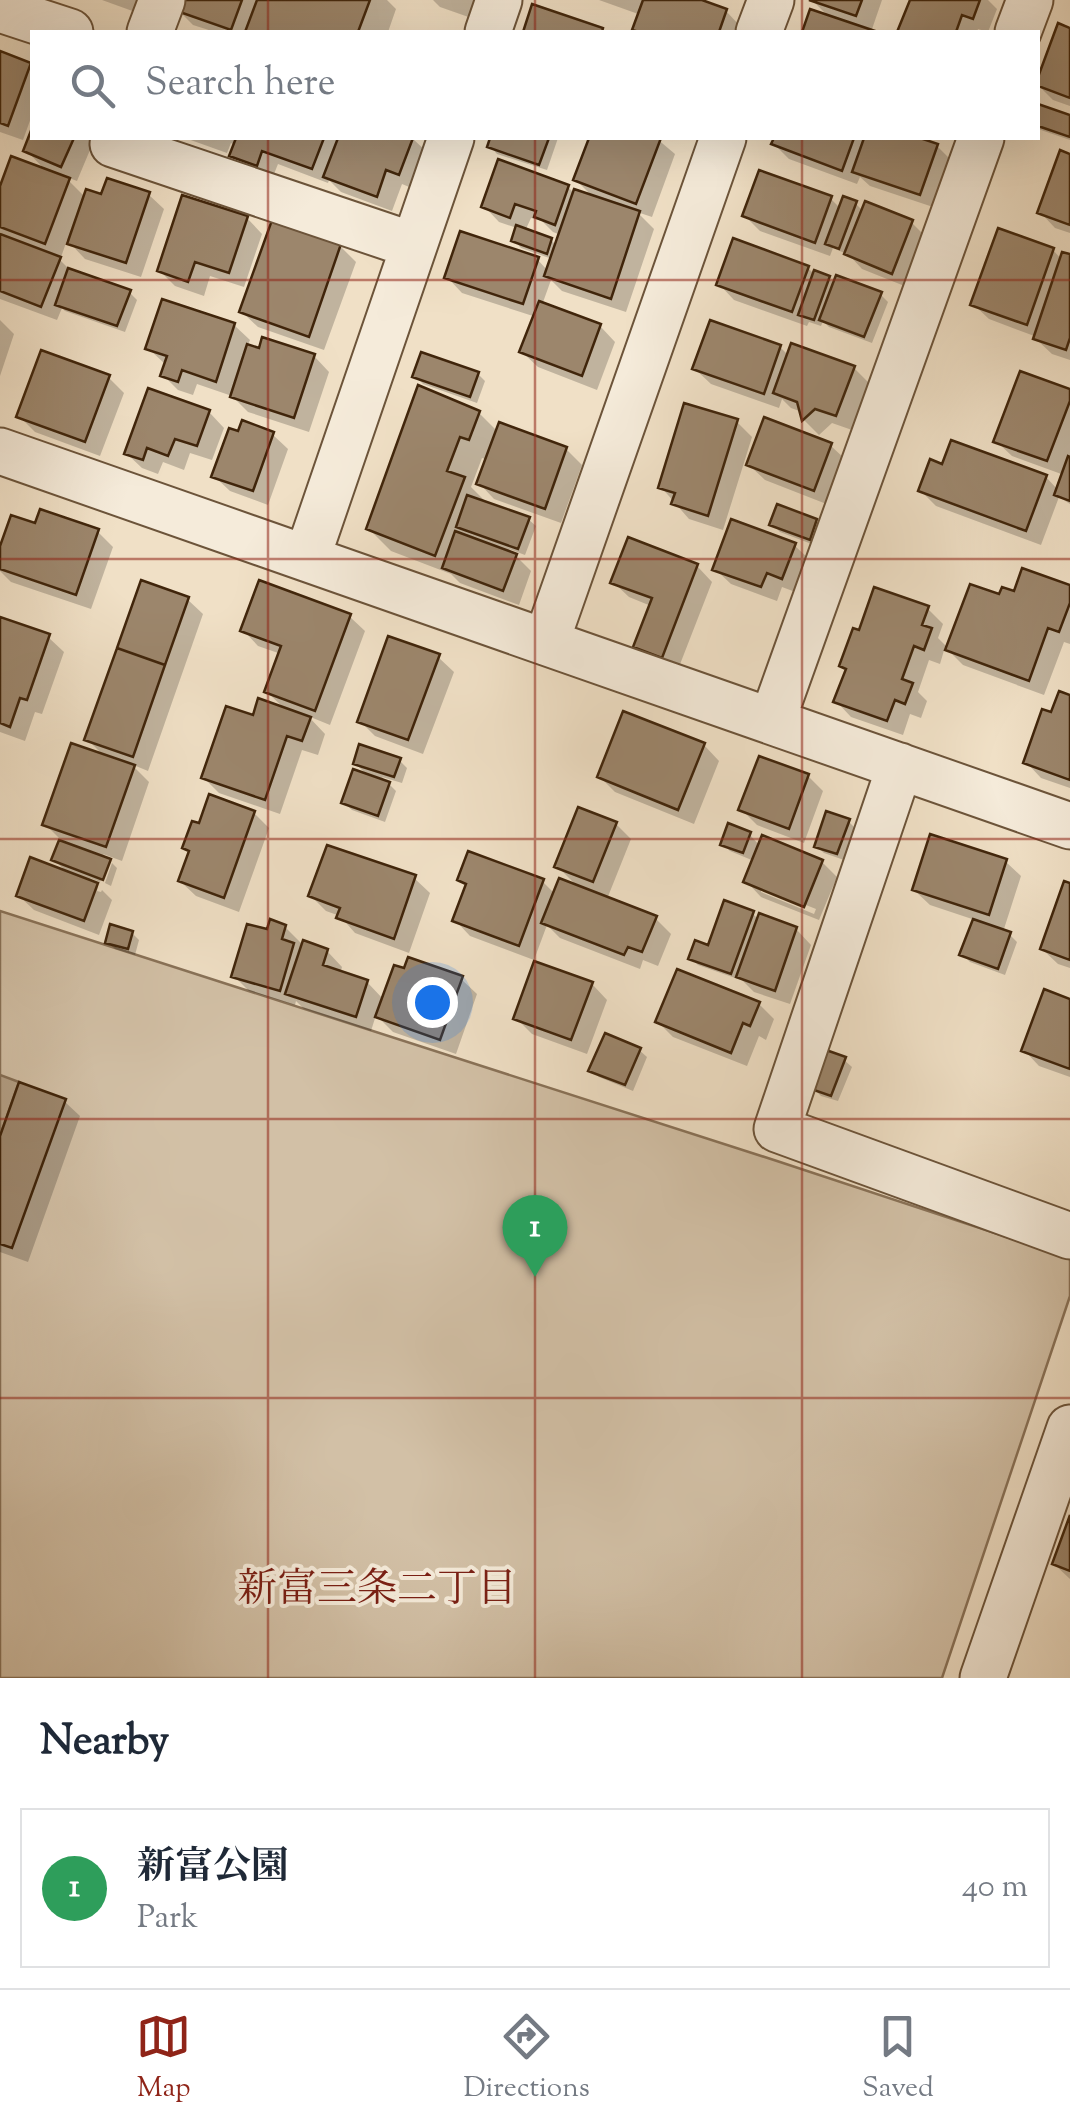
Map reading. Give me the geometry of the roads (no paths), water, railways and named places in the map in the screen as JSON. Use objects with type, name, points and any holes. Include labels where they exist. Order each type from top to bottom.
[{"type":"street","points":[[151,30],[162,0]]},
{"type":"street","points":[[489,30],[499,0]]},
{"type":"street","points":[[760,30],[771,0]]},
{"type":"street","points":[[1019,30],[1030,0]]},
{"type":"street","points":[[0,9],[64,30]]},
{"type":"street","points":[[114,140],[113,144],[412,246]]},
{"type":"street","points":[[306,558],[449,140]]},
{"type":"street","points":[[546,642],[721,140]]},
{"type":"street","points":[[772,722],[980,140]]},
{"type":"street","points":[[0,451],[1070,826]]},
{"type":"street","points":[[900,766],[777,1129],[1070,1236]]},
{"type":"street","points":[[983,1678],[1070,1428]]},
{"type":"place","name":"新富公園","points":[[535,1277]]},
{"type":"district","name":"新富三条二丁目","points":[[377,1591]]}]
